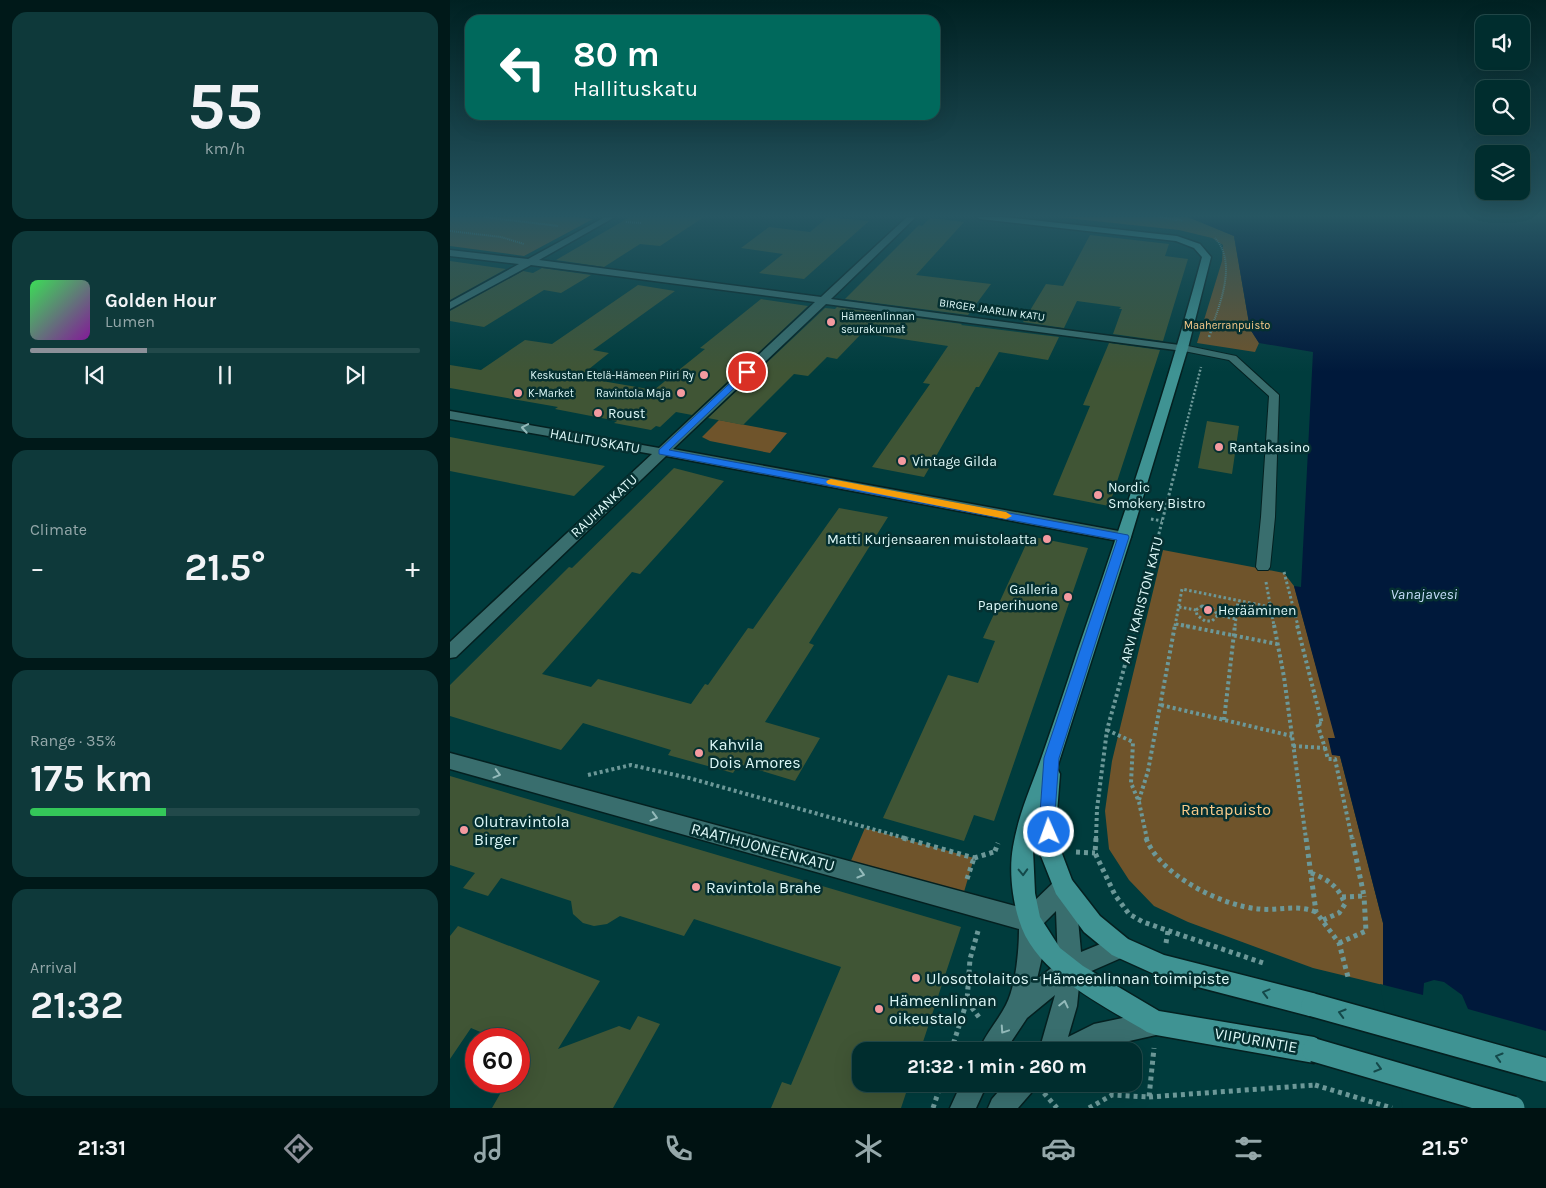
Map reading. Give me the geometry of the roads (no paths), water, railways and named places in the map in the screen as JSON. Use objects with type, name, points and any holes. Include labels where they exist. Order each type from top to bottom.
[{"type":"main road","points":[[1030,921],[1024,893],[1023,850],[1030,813],[1051,758],[1124,537],[1183,348],[1204,269]]},
{"type":"main road","points":[[1051,758],[1047,813],[1050,851],[1064,887],[1092,924],[1120,947],[1163,966],[1313,1005],[1546,1070]]},
{"type":"main road","name":"VIIPURINTIE","points":[[1030,921],[1052,956],[1103,992],[1156,1023],[1314,1050],[1513,1108]]},
{"type":"street","points":[[450,306],[519,269]]},
{"type":"street","name":"BIRGER JAARLIN KATU","points":[[583,269],[1183,348]]},
{"type":"street","name":"RAUHANKATU","points":[[450,652],[857,269]]},
{"type":"street","name":"HALLITUSKATU","points":[[450,415],[1124,537]]},
{"type":"street","name":"RAATIHUONEENKATU","points":[[450,761],[1030,921]]},
{"type":"street","points":[[1018,1009],[1031,953],[1030,921],[1064,887]]},
{"type":"street","points":[[1054,1042],[1066,1000],[1069,969],[1070,936],[1064,887]]},
{"type":"street","points":[[997,1042],[1018,1009],[1069,969],[1120,947]]},
{"type":"street","points":[[1083,1042],[1094,1036],[1156,1023]]},
{"type":"street","points":[[963,1108],[970,1092]]},
{"type":"street","points":[[1001,1108],[1015,1092]]},
{"type":"lane","name":"BIRGER JAARLIN KATU","points":[[1183,348],[1232,358]]},
{"type":"lane","points":[[1232,358],[1274,395],[1268,517],[1263,567]]},
{"type":"water","name":"Vanajavesi","points":[[1240,269],[1546,269],[1546,1108],[1405,1108],[1383,985],[1383,923],[1340,756],[1332,755],[1328,738],[1335,738],[1294,586],[1301,587],[1313,352],[1259,343],[1250,329]]},
{"type":"place","name":"Hämeenlinnan seurakunnat","points":[[831,322]]},
{"type":"place","name":"Keskustan Etelä-Hämeen Piiri Ry","points":[[704,375]]},
{"type":"place","name":"K-Market","points":[[518,393]]},
{"type":"place","name":"Ravintola Maja","points":[[681,393]]},
{"type":"place","name":"Roust","points":[[598,413]]},
{"type":"place","name":"Rantakasino","points":[[1219,447]]},
{"type":"place","name":"Vintage Gilda","points":[[902,461]]},
{"type":"place","name":"Nordic Smokery Bistro","points":[[1098,495]]},
{"type":"place","name":"Matti Kurjensaaren muistolaatta","points":[[1047,539]]},
{"type":"place","name":"Galleria Paperihuone","points":[[1068,597]]},
{"type":"place","name":"Herääminen","points":[[1208,610]]},
{"type":"place","name":"Kahvila Dois Amores","points":[[699,753]]},
{"type":"place","name":"Olutravintola Birger","points":[[464,830]]},
{"type":"place","name":"Ravintola Brahe","points":[[696,887]]},
{"type":"place","name":"Ulosottolaitos - Hämeenlinnan toimipiste","points":[[916,978]]},
{"type":"place","name":"Hämeenlinnan oikeustalo","points":[[879,1009]]},
{"type":"park label","name":"Maaherranpuisto","points":[[1227,325]]},
{"type":"park label","name":"Rantapuisto","points":[[1226,809]]}]
